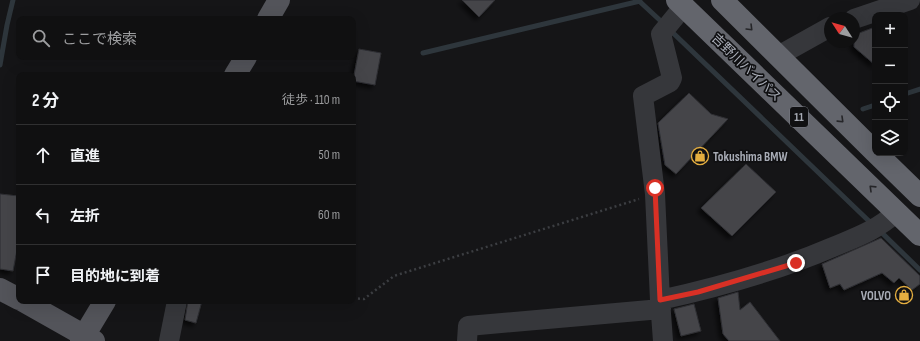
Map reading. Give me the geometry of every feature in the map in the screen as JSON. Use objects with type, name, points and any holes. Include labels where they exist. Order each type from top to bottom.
[{"type":"highway","name":"11","points":[[722,0],[872,150]]},
{"type":"highway","name":"吉野川バイパス","points":[[673,15],[897,212],[920,235]]},
{"type":"highway","name":"11","points":[[878,156],[920,196]]},
{"type":"main road","points":[[270,16],[279,0]]},
{"type":"main road","points":[[238,72],[244,60]]},
{"type":"main road","points":[[0,289],[16,297]]},
{"type":"main road","points":[[28,304],[87,339],[104,304]]},
{"type":"street","points":[[860,17],[910,0]]},
{"type":"street","points":[[663,341],[655,194],[643,96],[670,82],[672,78],[661,34],[673,15]]},
{"type":"street","points":[[778,56],[824,31]]},
{"type":"street","points":[[467,341],[468,326],[660,304],[796,263],[877,228],[897,212]]},
{"type":"street","points":[[169,341],[176,304]]},
{"type":"path","points":[[356,298],[364,299],[394,276],[655,194]]},
{"type":"building","points":[[462,0],[495,0],[479,17]]},
{"type":"building","points":[[872,28],[872,62],[855,48],[860,48],[860,33]]},
{"type":"building","points":[[359,49],[381,53],[375,85],[356,82],[356,72],[355,72]]},
{"type":"building","points":[[689,93],[711,114],[728,119],[676,174],[665,165],[658,123]]},
{"type":"building","points":[[746,164],[776,192],[732,236],[701,208]]},
{"type":"building","points":[[0,194],[16,196],[16,255],[13,271],[0,269]]},
{"type":"building","points":[[881,238],[920,276],[920,284],[912,290],[899,278],[894,283],[882,273],[844,290],[840,284],[830,288],[822,264]]},
{"type":"building","points":[[738,292],[740,310],[750,302],[780,341],[729,341],[723,334],[718,298]]},
{"type":"building","points":[[188,304],[201,304],[196,323],[185,320]]},
{"type":"building","points":[[694,304],[701,331],[681,336],[674,309]]},
{"type":"waterway","points":[[0,65],[13,0]]},
{"type":"waterway","points":[[638,0],[664,24]]},
{"type":"waterway","points":[[423,53],[640,1]]},
{"type":"waterway","points":[[670,30],[873,225]]},
{"type":"waterway","points":[[908,93],[920,89]]},
{"type":"waterway","points":[[863,109],[872,106]]},
{"type":"waterway","points":[[879,230],[920,270]]},
{"type":"place","name":"Tokushima BMW","points":[[700,156]]},
{"type":"place","name":"VOLVO","points":[[904,295]]},
{"type":"route","points":[[655,188],[660,300],[698,292],[796,263]]}]
